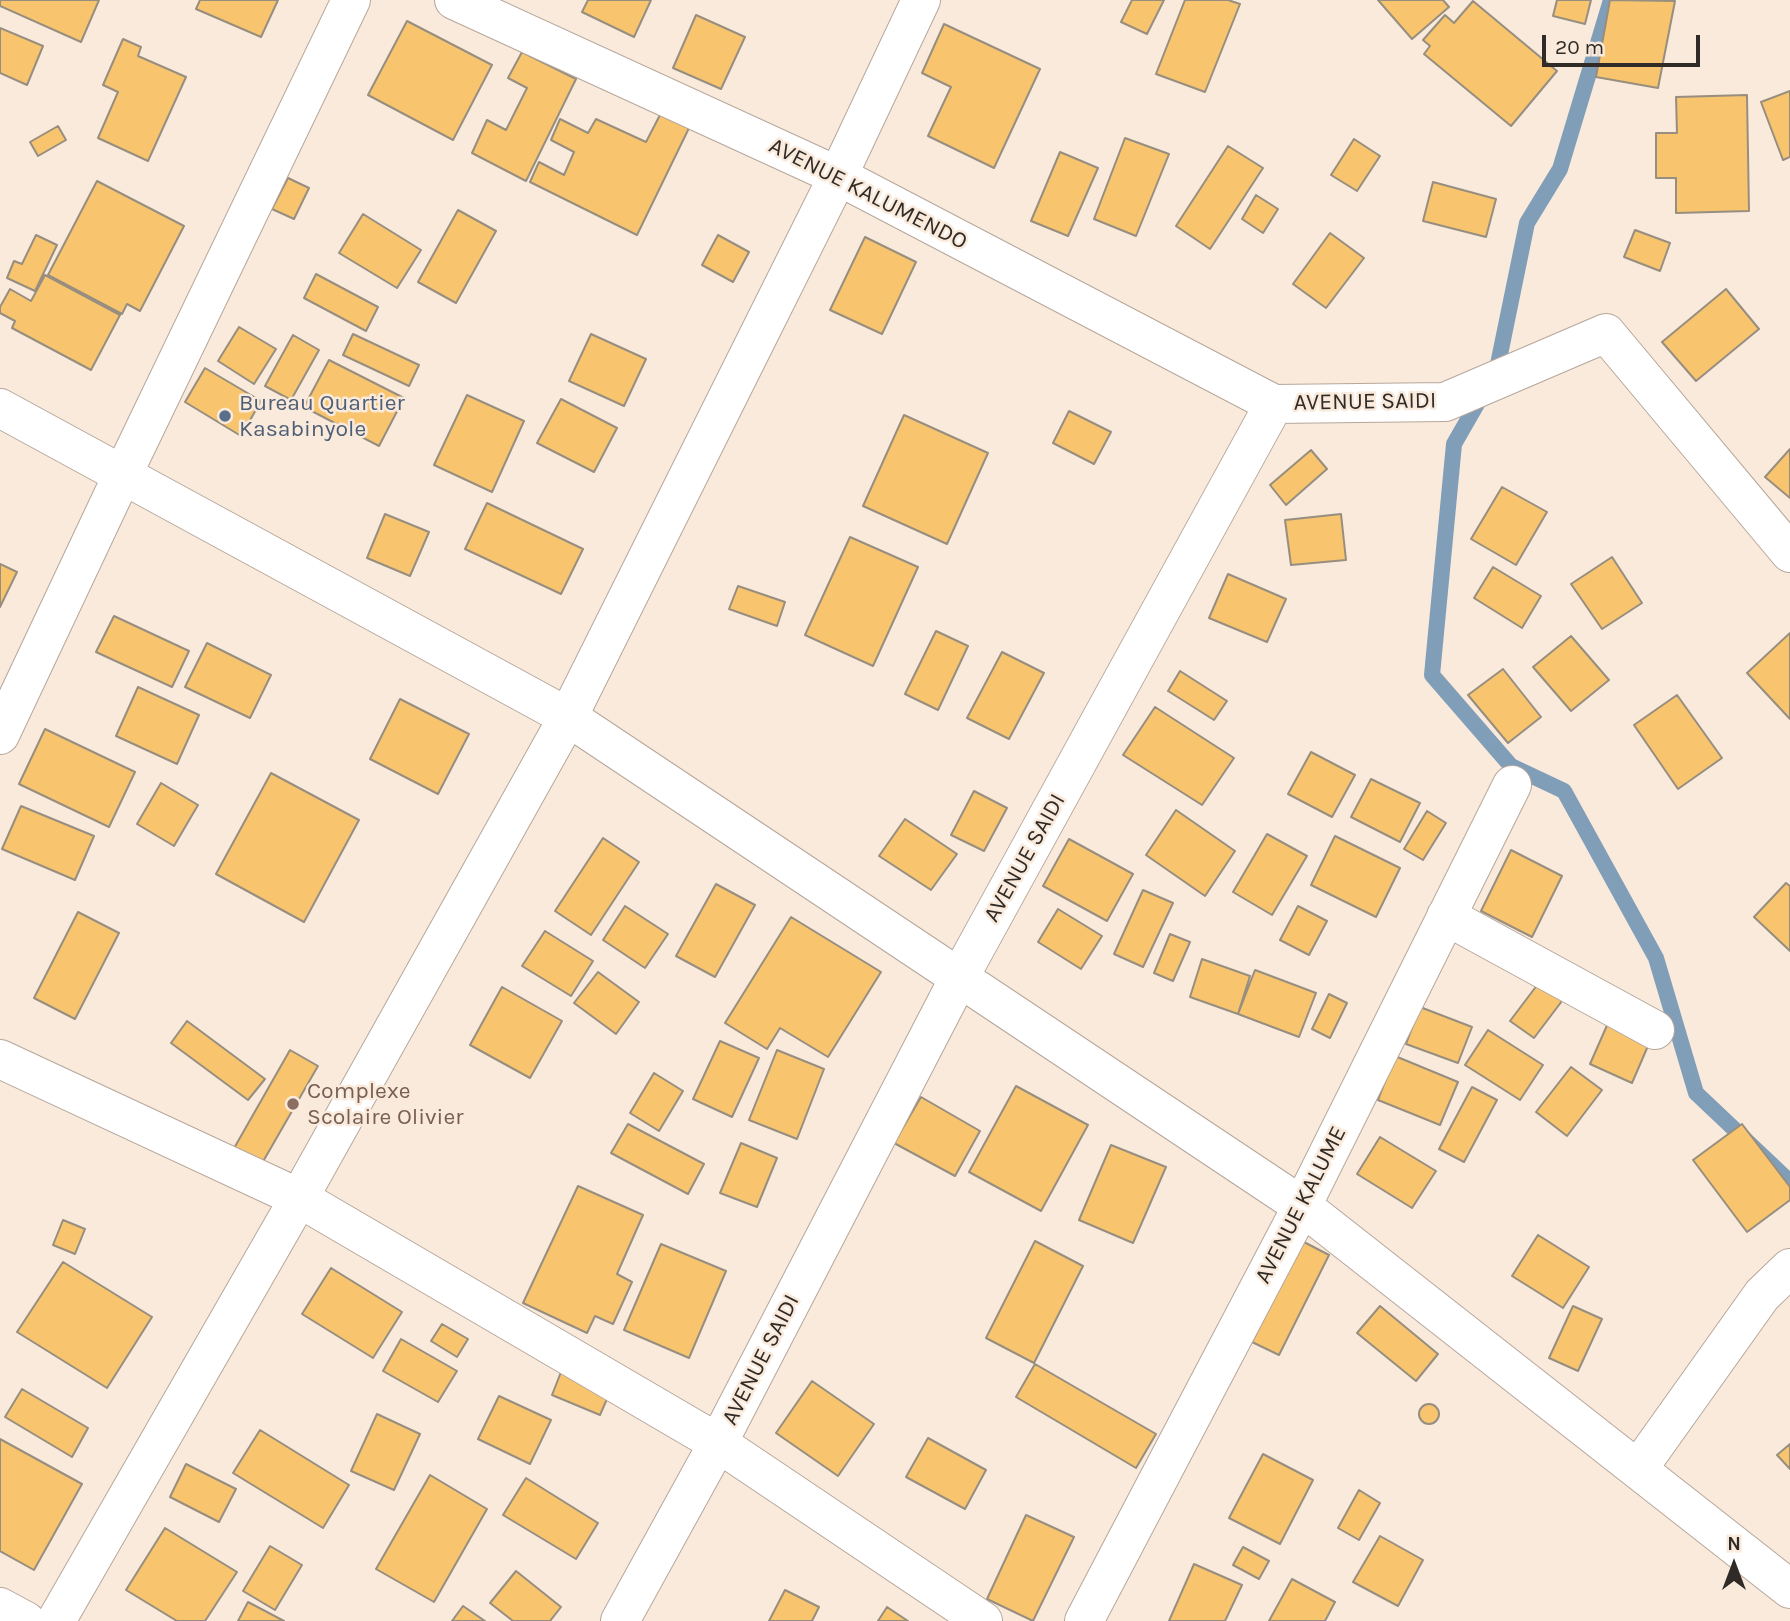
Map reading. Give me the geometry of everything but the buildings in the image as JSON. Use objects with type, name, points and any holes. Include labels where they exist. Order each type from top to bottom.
[{"type":"street","points":[[0,735],[351,0]]},
{"type":"street","name":"AVENUE KALUMENDO","points":[[454,0],[838,176],[1274,404]]},
{"type":"street","points":[[56,1621],[299,1198],[568,717],[838,176],[921,0]]},
{"type":"street","name":"AVENUE SAIDI","points":[[620,1621],[718,1443],[959,978],[1274,404],[1446,401],[1606,333],[1790,553]]},
{"type":"street","points":[[0,408],[568,717],[1302,1206],[1790,1588]]},
{"type":"street","name":"AVENUE KALUME","points":[[1084,1621],[1302,1206],[1512,785]]},
{"type":"street","points":[[1446,916],[1655,1030]]},
{"type":"street","points":[[0,1059],[299,1198],[718,1443],[983,1621]]},
{"type":"street","points":[[1638,1469],[1762,1295],[1790,1268]]},
{"type":"street","points":[[0,1607],[26,1621]]},
{"type":"waterway","points":[[1611,0],[1560,169],[1527,223],[1497,369],[1454,444],[1432,675],[1511,766],[1564,791],[1656,958],[1696,1093],[1790,1182]]},
{"type":"place","name":"Bureau Quartier Kasabinyole","points":[[225,416]]},
{"type":"place","name":"Complexe Scolaire Olivier","points":[[293,1104]]}]
